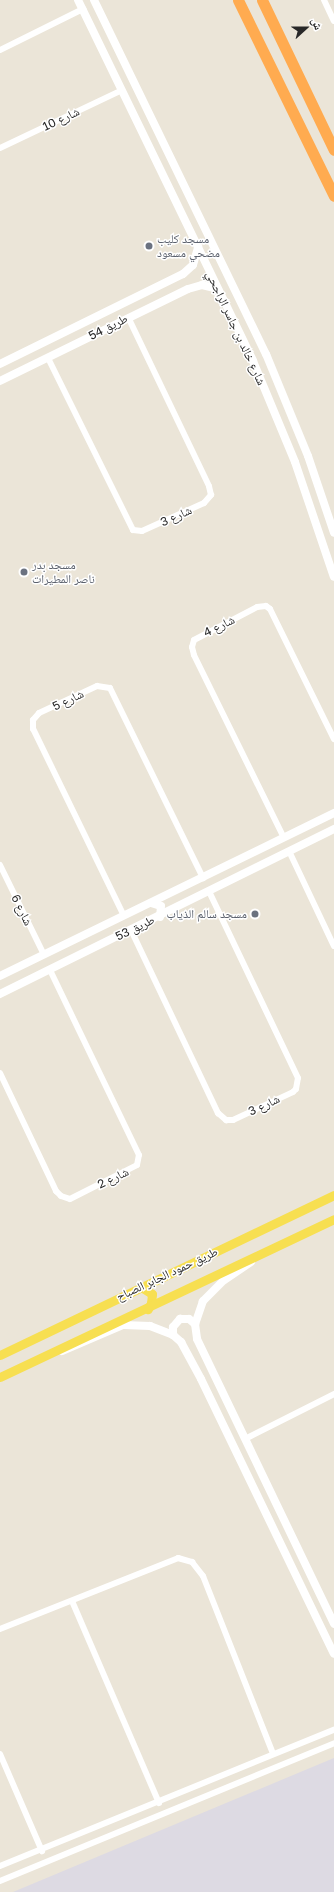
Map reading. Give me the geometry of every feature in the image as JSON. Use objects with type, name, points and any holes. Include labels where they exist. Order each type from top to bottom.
[{"type":"highway","points":[[232,0],[258,40]]},
{"type":"highway","points":[[238,0],[334,196]]},
{"type":"highway","points":[[262,0],[334,150]]},
{"type":"main road","name":"طريق حمود الجابر الصباح","points":[[0,1355],[334,1195]]},
{"type":"main road","name":"طريق حمود الجابر الصباح","points":[[0,1377],[148,1309],[334,1219]]},
{"type":"main road","points":[[141,1287],[152,1294],[151,1303],[148,1309]]},
{"type":"street","name":"شارع خالد بن جاسر الراجحي","points":[[78,0],[198,247],[277,416],[295,462],[334,577]]},
{"type":"street","name":"شارع خالد بن جاسر الراجحي","points":[[94,0],[263,347],[308,456],[334,533]]},
{"type":"street","points":[[324,0],[334,21]]},
{"type":"street","points":[[0,50],[83,9]]},
{"type":"street","name":"شارع 10","points":[[0,148],[122,90]]},
{"type":"street","points":[[136,119],[145,118],[149,113]]},
{"type":"street","points":[[144,137],[148,131],[158,131]]},
{"type":"street","name":"طريق 54","points":[[1,363],[174,279],[193,264],[198,247]]},
{"type":"street","points":[[174,279],[180,282],[179,293]]},
{"type":"street","name":"طريق 54","points":[[0,381],[179,293],[202,285],[218,289]]},
{"type":"street","name":"شارع 3","points":[[48,358],[133,530],[142,531],[204,503],[211,495],[209,486],[128,317]]},
{"type":"street","points":[[277,416],[286,424],[292,422],[293,417]]},
{"type":"street","points":[[295,462],[299,456],[308,456]]},
{"type":"street","name":"شارع 4","points":[[284,838],[194,655],[192,647],[194,640],[257,607],[261,606],[270,609],[334,739]]},
{"type":"street","name":"شارع 5","points":[[124,916],[33,729],[34,717],[46,710],[97,686],[110,688],[203,878]]},
{"type":"street","name":"طريق 53","points":[[0,976],[334,814]]},
{"type":"street","name":"طريق 53","points":[[0,994],[160,917],[334,829]]},
{"type":"street","points":[[289,851],[334,946]]},
{"type":"street","name":"شارع 6","points":[[0,865],[44,955]]},
{"type":"street","name":"شارع 3","points":[[131,930],[218,1113],[226,1120],[233,1120],[293,1092],[296,1089],[298,1078],[209,891]]},
{"type":"street","points":[[172,893],[169,903],[179,907]]},
{"type":"street","points":[[151,903],[161,906],[160,917]]},
{"type":"street","name":"شارع 2","points":[[0,1073],[56,1191],[61,1196],[70,1199],[137,1165],[139,1155],[50,970]]},
{"type":"street","points":[[264,1252],[212,1291],[203,1301],[195,1324],[202,1352],[334,1624]]},
{"type":"street","points":[[173,1336],[173,1327],[180,1319],[188,1319],[195,1324]]},
{"type":"street","points":[[40,1358],[77,1346],[123,1325],[150,1326],[173,1336],[187,1351],[198,1372],[334,1654]]},
{"type":"street","points":[[245,1439],[334,1394]]},
{"type":"street","points":[[0,1629],[178,1558],[192,1562],[203,1576],[273,1754]]},
{"type":"street","points":[[72,1601],[159,1803]]},
{"type":"street","points":[[0,1866],[42,1851],[334,1730]]},
{"type":"street","points":[[0,1881],[334,1743]]},
{"type":"street","points":[[0,1754],[42,1851]]},
{"type":"shaded area","points":[[334,1758],[334,1892],[13,1892]]},
{"type":"place","name":"مسجد كليب مضحي مسعود","points":[[149,246]]},
{"type":"place","name":"مسجد بدر ناصر المطيرات","points":[[24,572]]},
{"type":"place","name":"مسجد سالم الذياب","points":[[255,914]]}]
